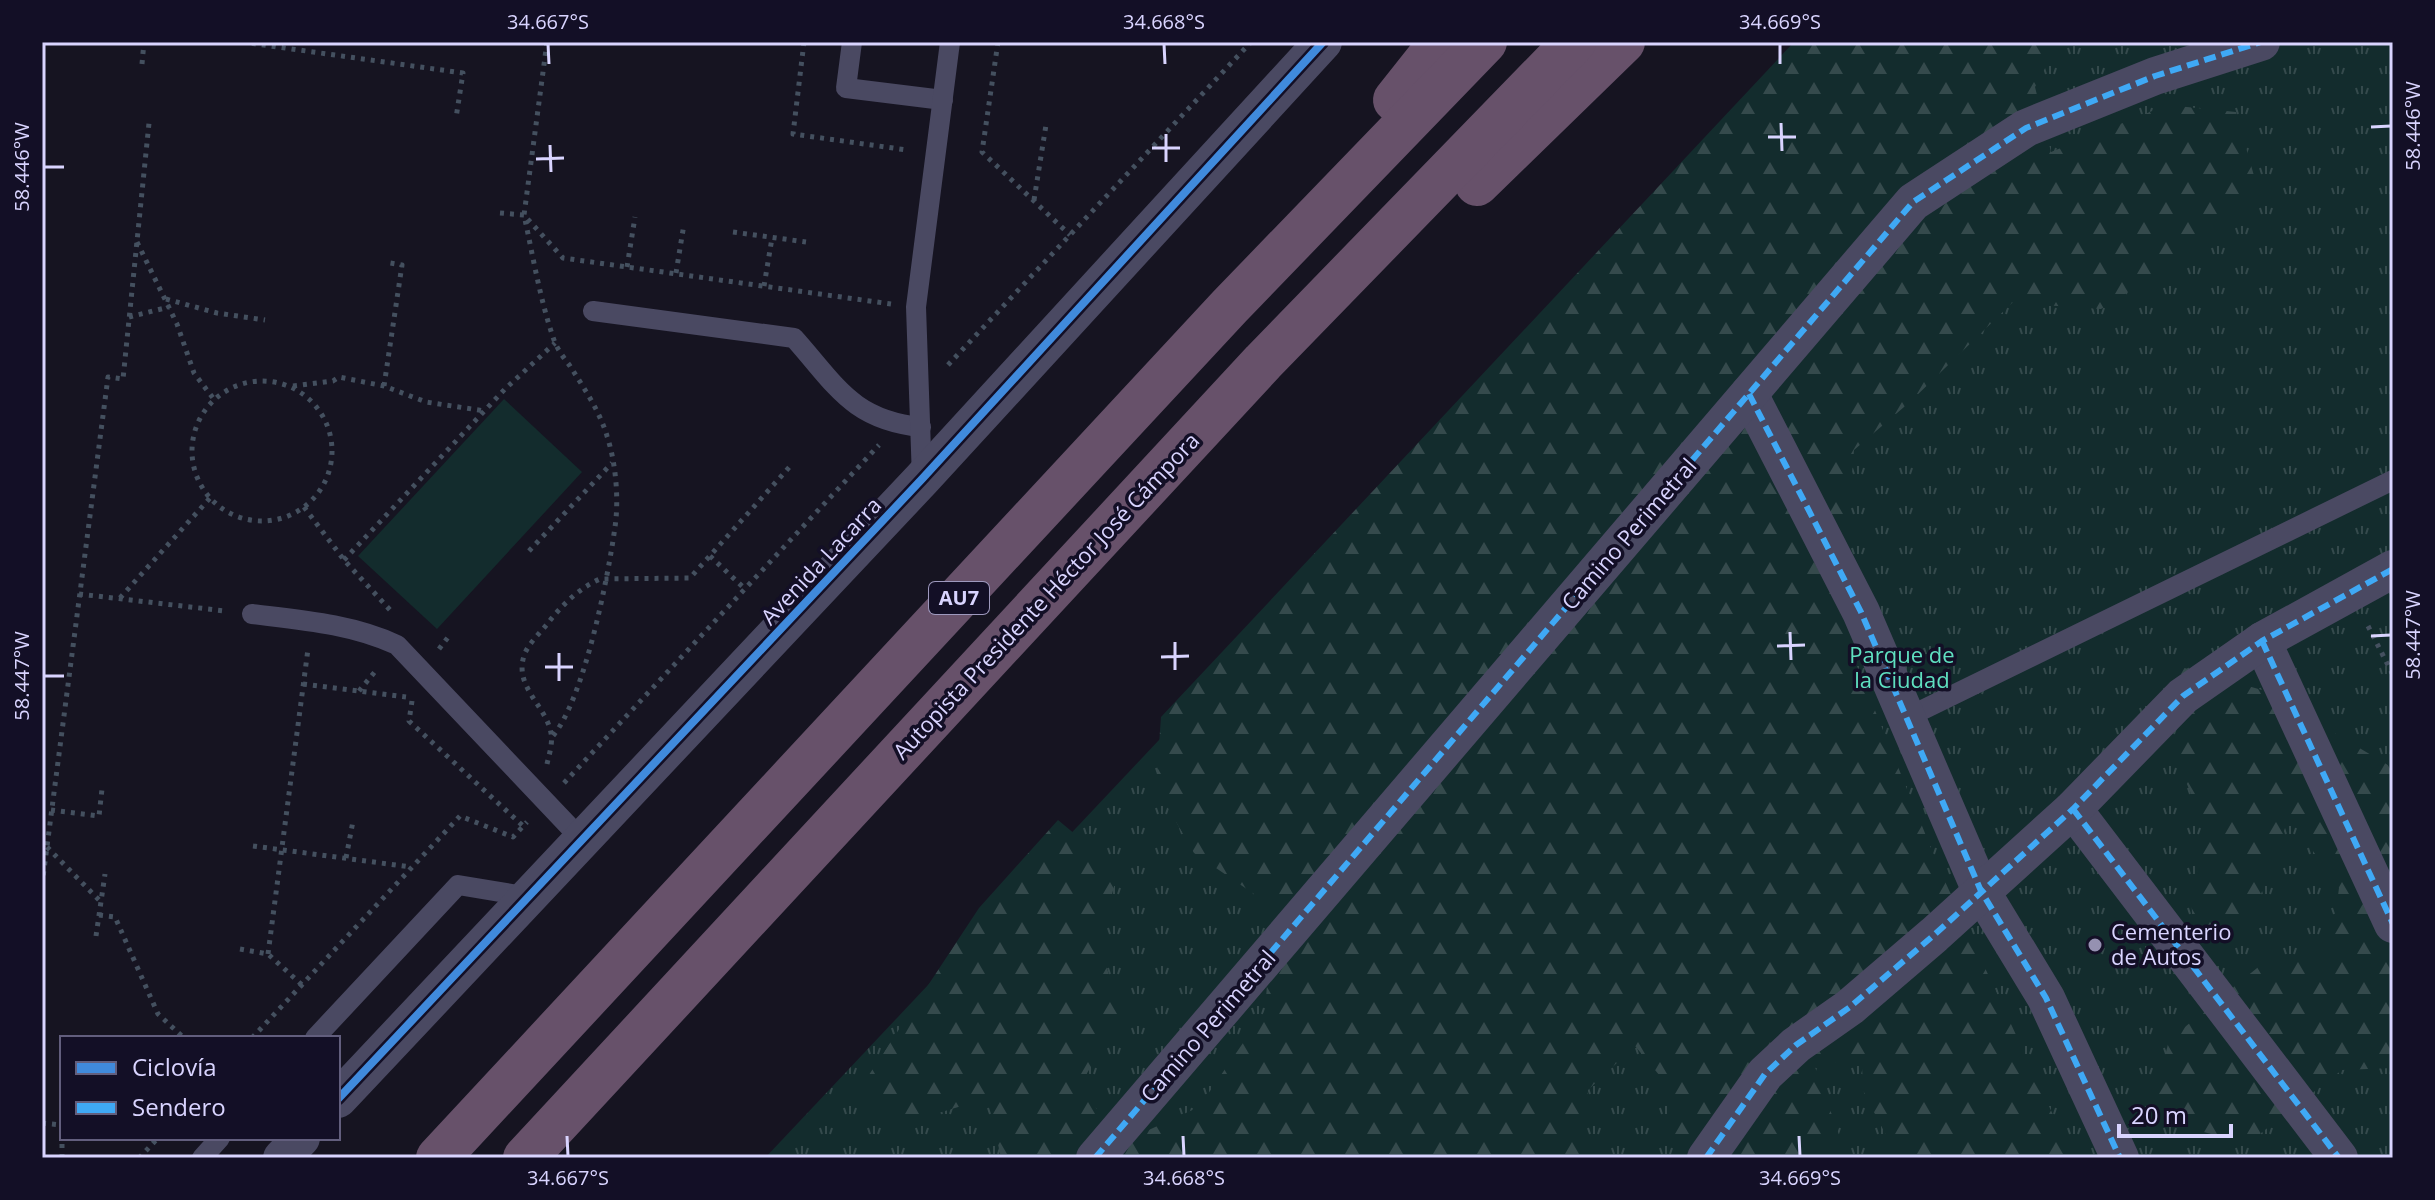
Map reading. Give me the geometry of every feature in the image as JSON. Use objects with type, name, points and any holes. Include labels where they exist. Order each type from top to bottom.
[{"type":"highway","points":[[1230,306],[1441,42]]},
{"type":"highway","name":"AU7","points":[[438,1158],[1230,306],[1485,42]]},
{"type":"highway","name":"Autopista Presidente Héctor José Cámpora","points":[[525,1158],[1263,362],[1574,42]]},
{"type":"highway","points":[[1263,362],[1447,212],[1623,42]]},
{"type":"street","name":"Avenida Lacarra","points":[[340,1097],[922,479],[1323,42]]},
{"type":"street","name":"Camino Perimetral","points":[[1095,1158],[1913,202],[2026,128],[2155,76],[2261,42]]},
{"type":"street","points":[[1749,394],[1861,612],[1981,891],[2046,998],[2120,1158]]},
{"type":"street","points":[[1706,1158],[1765,1074],[1796,1045],[1850,1007],[2073,809],[2183,696],[2262,641],[2393,569]]},
{"type":"street","points":[[2262,641],[2393,924]]},
{"type":"street","points":[[2073,809],[2339,1158]]},
{"type":"street","points":[[282,1158],[299,1140]]},
{"type":"lane","points":[[852,42],[846,88],[943,100]]},
{"type":"lane","points":[[922,479],[916,307],[950,42]]},
{"type":"lane","points":[[593,311],[794,338],[831,379],[841,395],[867,412],[898,425],[921,427]]},
{"type":"lane","points":[[1908,717],[2393,480]]},
{"type":"lane","points":[[252,614],[374,634],[397,645],[583,841]]},
{"type":"lane","points":[[317,1036],[458,885],[530,897]]},
{"type":"lane","points":[[202,1158],[218,1140]]},
{"type":"path","points":[[142,64],[144,42]]},
{"type":"path","points":[[242,42],[463,73],[456,118]]},
{"type":"path","points":[[544,772],[552,737],[561,726],[590,649],[615,526],[608,436],[555,343],[524,215],[547,42]]},
{"type":"path","points":[[804,42],[793,134],[919,152]]},
{"type":"path","points":[[998,42],[982,152],[1070,235]]},
{"type":"path","points":[[920,394],[1251,42]]},
{"type":"path","points":[[42,885],[108,377],[123,379],[149,123]]},
{"type":"path","points":[[1034,201],[1046,125]]},
{"type":"path","points":[[500,213],[524,215],[563,258],[916,307]]},
{"type":"path","points":[[627,267],[635,217]]},
{"type":"path","points":[[676,273],[684,224]]},
{"type":"path","points":[[733,232],[806,242]]},
{"type":"path","points":[[764,286],[772,238]]},
{"type":"path","points":[[137,242],[169,307],[194,373],[213,398]]},
{"type":"path","points":[[384,386],[402,265],[390,263]]},
{"type":"path","points":[[165,299],[217,313],[265,320]]},
{"type":"path","points":[[129,317],[169,307]]},
{"type":"path","points":[[344,560],[555,343]]},
{"type":"path","points":[[289,386],[333,381],[339,377],[384,386],[426,402],[486,411]]},
{"type":"path","points":[[253,380],[275,381],[289,386],[314,402],[326,421],[332,442],[331,465],[323,486],[304,507],[291,515],[275,521],[239,518],[224,510],[199,484],[191,448],[194,430],[213,398],[232,386],[253,380]]},
{"type":"path","points":[[254,1036],[460,816],[513,837],[898,425]]},
{"type":"path","points":[[529,551],[612,462]]},
{"type":"path","points":[[552,737],[548,722],[530,697],[522,675],[524,656],[558,610],[590,584],[604,579],[690,578],[793,463]]},
{"type":"path","points":[[119,599],[210,498]]},
{"type":"path","points":[[710,556],[745,589]]},
{"type":"path","points":[[2351,592],[2393,675]]},
{"type":"path","points":[[79,594],[252,614]]},
{"type":"path","points":[[268,954],[312,622]]},
{"type":"path","points":[[303,684],[413,698],[409,721],[523,826]]},
{"type":"path","points":[[51,810],[99,816],[102,789]]},
{"type":"path","points":[[346,858],[353,821]]},
{"type":"path","points":[[253,846],[412,867]]},
{"type":"path","points":[[47,847],[101,902]]},
{"type":"path","points":[[96,936],[105,874]]},
{"type":"path","points":[[99,915],[115,917],[158,1014],[182,1036]]},
{"type":"path","points":[[240,949],[268,954],[302,985]]},
{"type":"path","points":[[139,1158],[156,1140]]},
{"type":"green space","points":[[1794,42],[2059,42],[2035,87],[2051,152],[2167,105],[2236,112],[2258,190],[2209,241],[2101,309],[2012,303],[1911,401],[1854,450],[1839,622],[1942,875],[2073,1158],[1898,1158],[1864,1093],[1861,1056],[1815,1067],[1839,1135],[1823,1158],[1690,1158],[1672,1146],[1665,1082],[1635,1046],[1588,1090],[1579,1158],[1001,1158],[988,1098],[902,1124],[859,1090],[979,908],[1058,820],[1118,870],[1099,947],[1123,1013],[1077,1090],[1129,1139],[1199,1107],[1265,1011],[1273,907],[1194,853],[1156,787],[1161,717]]},
{"type":"green space","name":"Parque de la Ciudad","points":[[1817,42],[2393,42],[2393,1158],[765,1158]]},
{"type":"green space","points":[[504,399],[582,472],[437,629],[358,556]]},
{"type":"green space","points":[[2181,667],[2262,690],[2393,768],[2393,1068],[2342,1070],[2247,1144],[2150,1117],[2169,1040],[2262,964],[2330,956],[2339,888],[2289,817],[2253,916],[2193,932],[2191,893],[2208,834],[2176,758]]},
{"type":"marked path","points":[[1095,1158],[1913,202],[2026,128],[2155,76],[2261,42]]},
{"type":"marked path","points":[[1749,394],[1861,612],[1981,891],[2046,998],[2120,1158]]},
{"type":"marked path","points":[[1706,1158],[1765,1074],[1796,1045],[1850,1007],[1934,935],[2073,809],[2183,696],[2262,641],[2393,569]]},
{"type":"marked path","points":[[2262,641],[2393,924]]},
{"type":"marked path","points":[[2073,809],[2339,1158]]},
{"type":"cycle path","points":[[340,1097],[922,479],[1323,42]]},
{"type":"place","name":"Cementerio de Autos","points":[[2095,945]]}]
